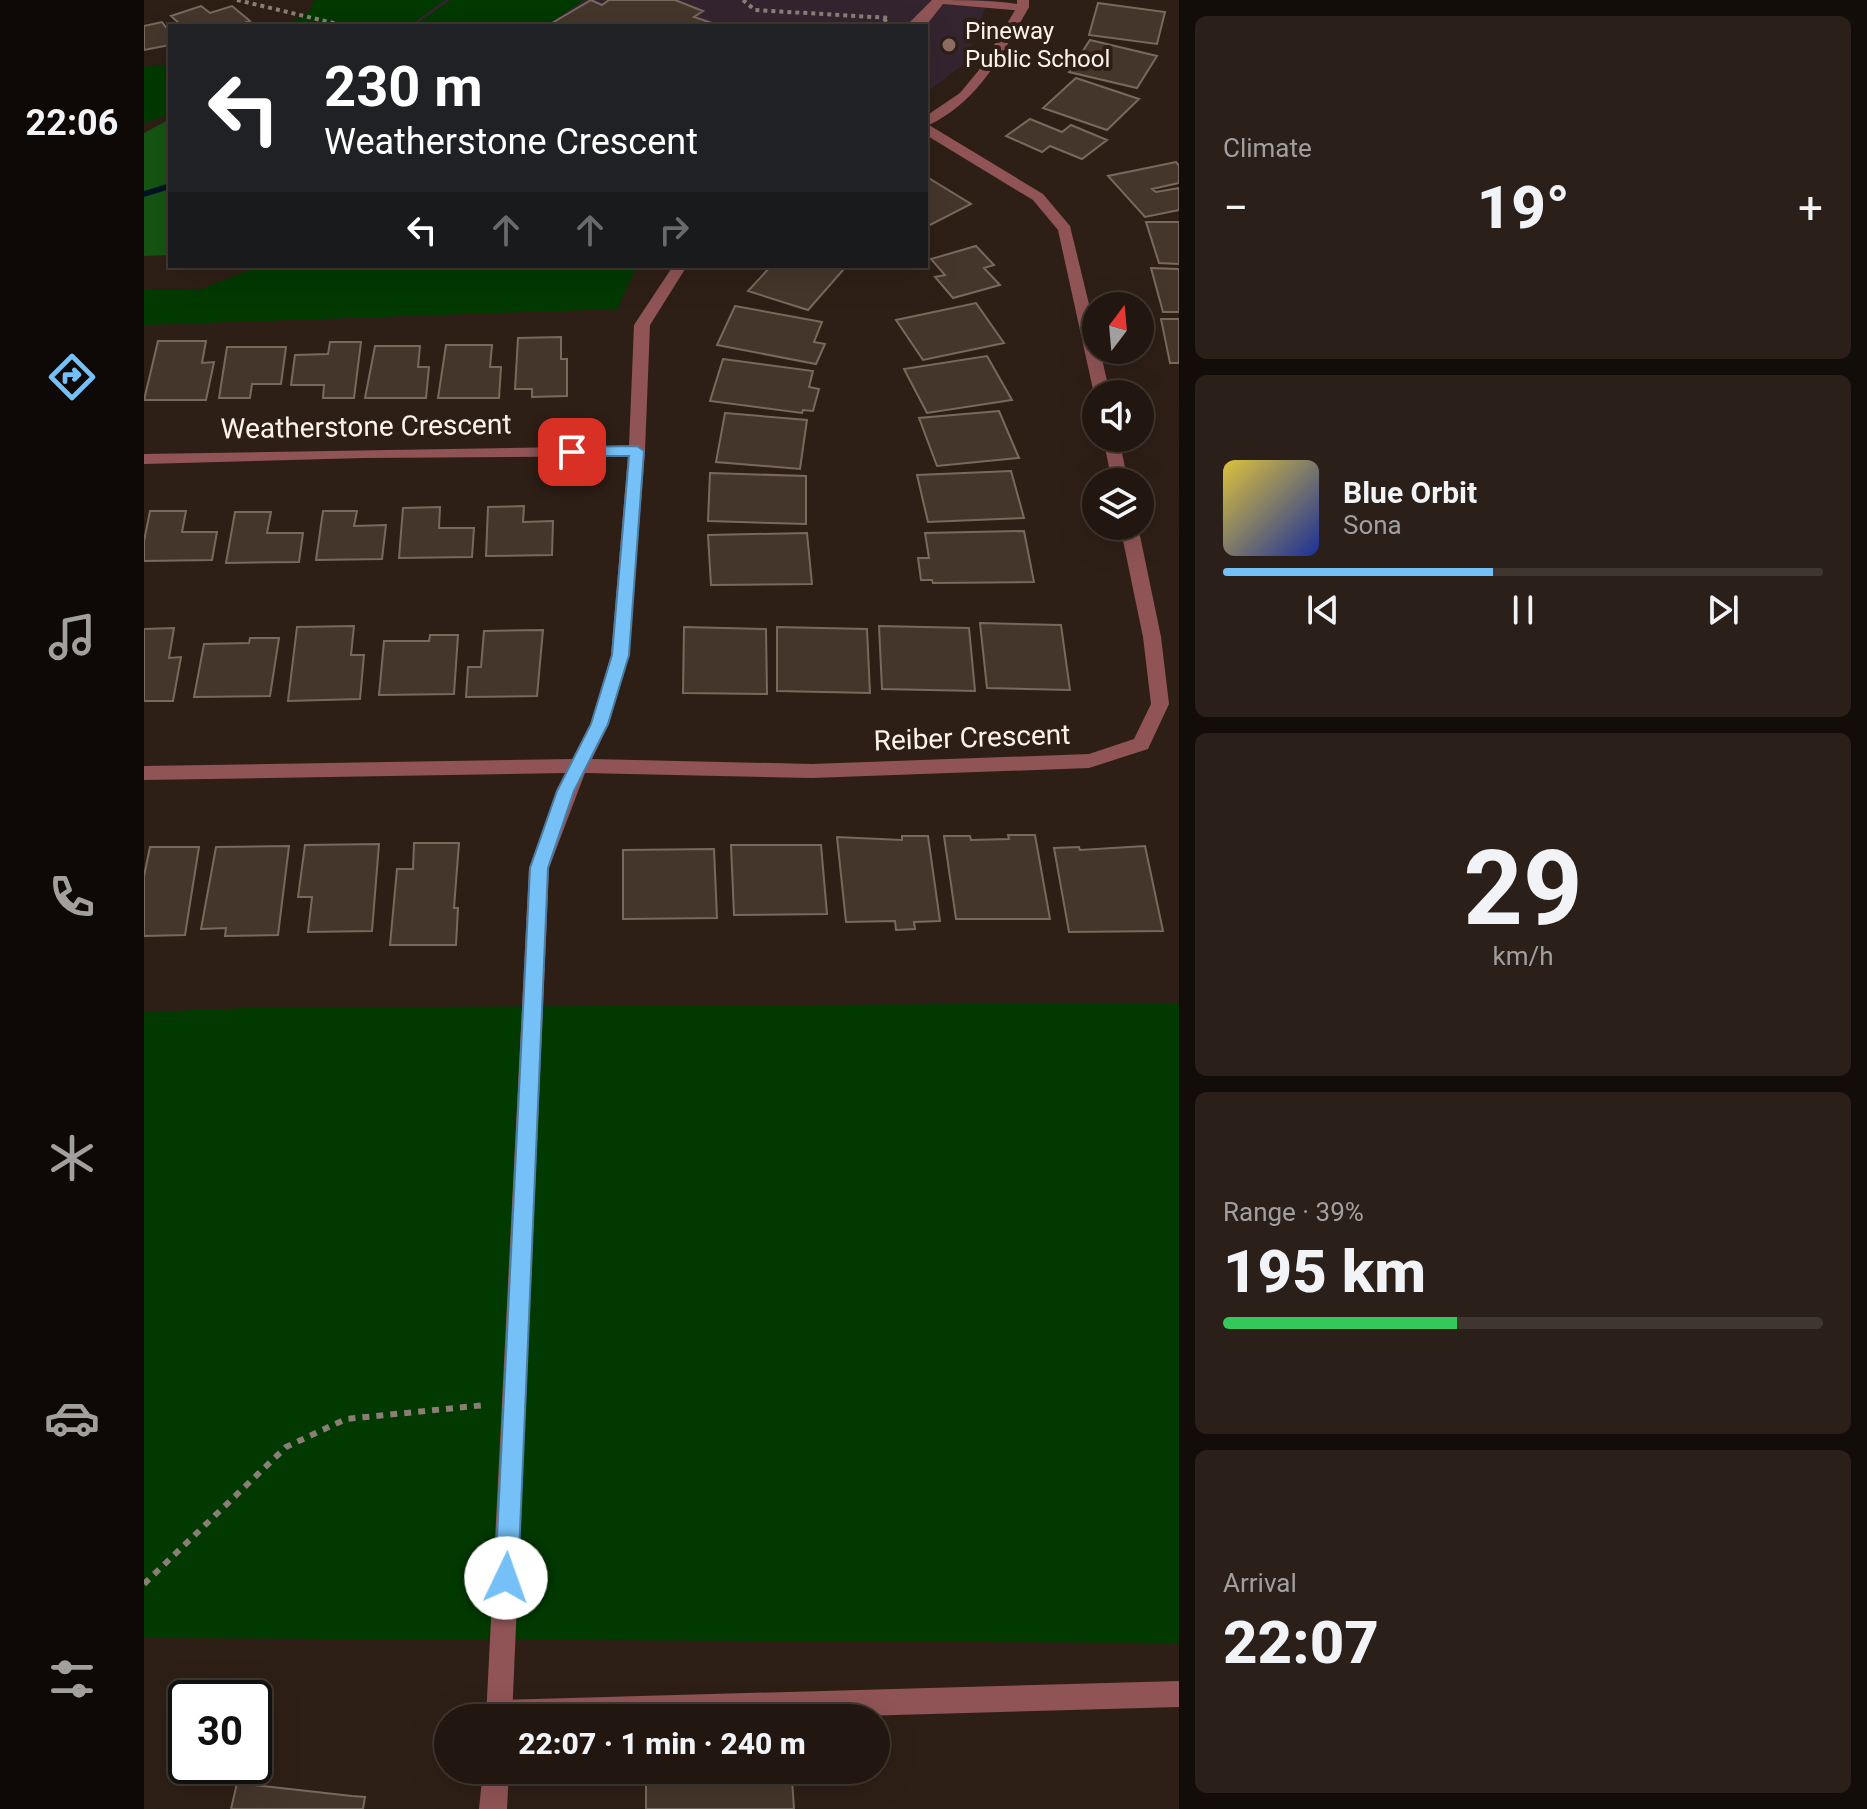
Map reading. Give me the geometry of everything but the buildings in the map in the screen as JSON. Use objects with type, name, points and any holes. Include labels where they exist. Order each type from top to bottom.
[{"type":"street","points":[[918,23],[941,0],[1023,4],[985,72],[965,96],[928,121]]},
{"type":"street","points":[[928,130],[1038,197],[1065,229],[1099,380]]},
{"type":"street","points":[[500,1704],[539,868],[566,791],[600,724],[620,655],[637,451],[642,325],[679,268]]},
{"type":"street","name":"Weatherstone Crescent","points":[[144,459],[364,453],[637,451]]},
{"type":"street","name":"Reiber Crescent","points":[[578,767],[623,765],[812,771],[1089,761],[1141,744],[1160,704],[1152,637],[1132,540]]},
{"type":"street","points":[[144,773],[578,767]]},
{"type":"street","points":[[855,1704],[1179,1694]]},
{"type":"street","points":[[493,1809],[495,1784]]},
{"type":"path","points":[[237,0],[335,24]]},
{"type":"path","points":[[743,0],[755,10],[888,18],[918,23]]},
{"type":"path","points":[[880,24],[888,18]]},
{"type":"path","points":[[144,1584],[286,1447],[346,1419],[462,1406]]},
{"type":"shaded area","name":"Pineway Public School","points":[[445,0],[988,0],[965,63],[928,91],[928,24],[412,24]]},
{"type":"green space","points":[[314,0],[445,0],[412,24],[287,24],[309,12]]},
{"type":"green space","points":[[450,0],[584,0],[549,24],[416,24]]},
{"type":"green space","points":[[168,64],[168,116],[144,123],[144,67]]},
{"type":"green space","points":[[168,120],[168,255],[144,256],[144,133]]},
{"type":"green space","points":[[254,268],[636,268],[617,309],[144,325],[144,290],[201,289]]},
{"type":"green space","points":[[1179,1003],[1179,1643],[144,1638],[144,1012],[249,1008]]},
{"type":"waterway","points":[[144,194],[168,187]]},
{"type":"place","name":"Pineway Public School","points":[[949,45]]},
{"type":"route","points":[[506,1578],[539,868],[566,791],[600,724],[620,655],[637,451],[572,452]]}]
